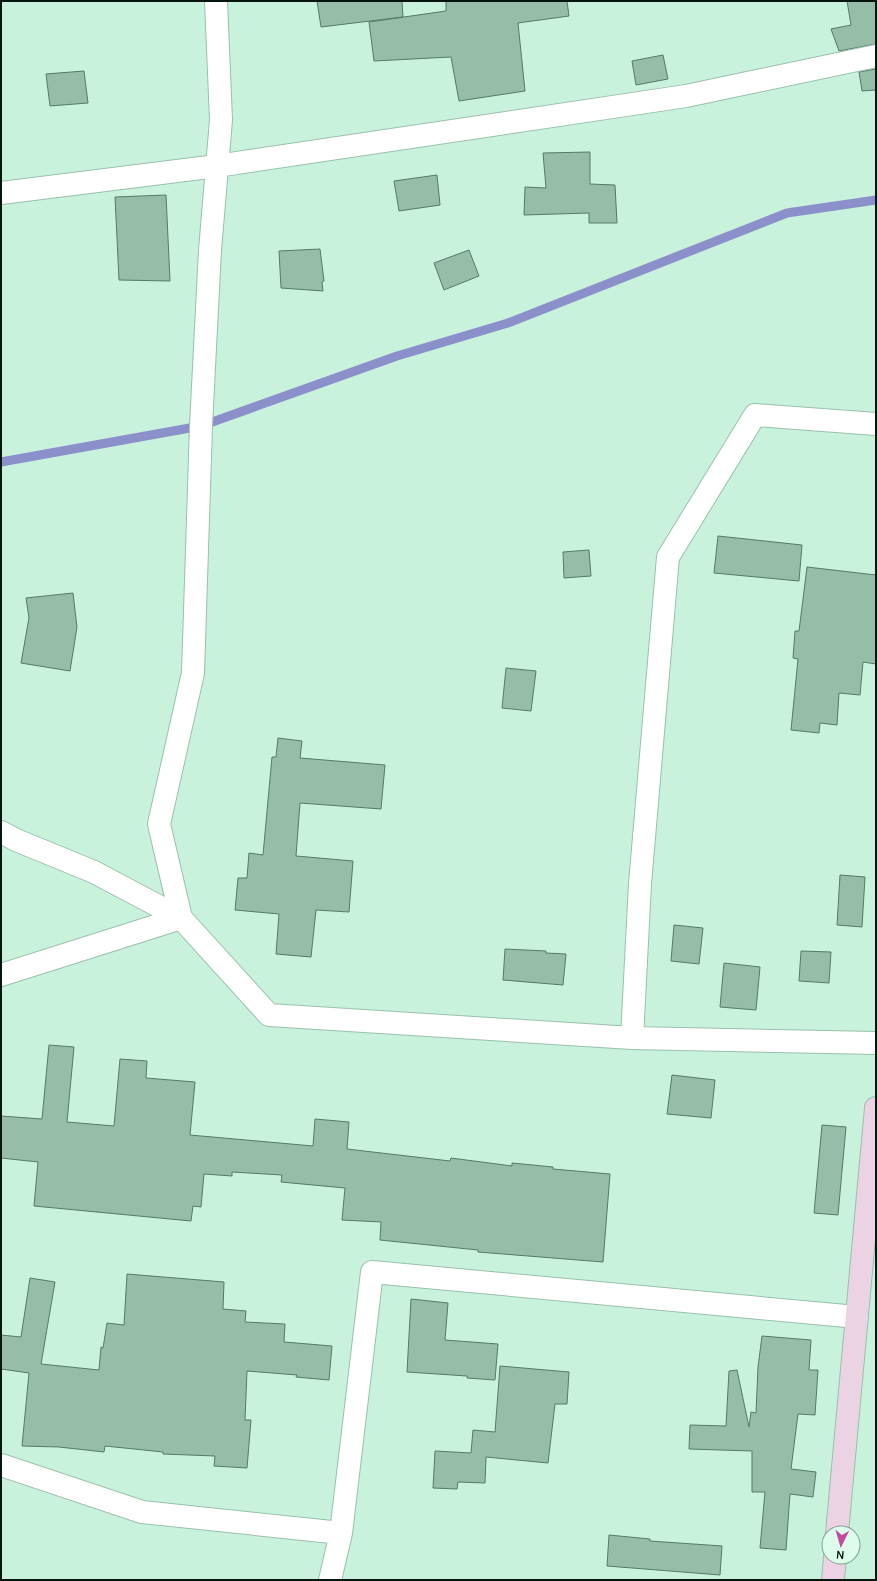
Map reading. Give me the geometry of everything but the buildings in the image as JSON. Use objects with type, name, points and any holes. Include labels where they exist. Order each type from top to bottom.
[{"type":"street","points":[[181,918],[159,824],[193,673],[202,418],[210,250],[221,120],[216,1]]},
{"type":"street","points":[[1,193],[217,166],[686,96],[876,56]]},
{"type":"street","points":[[632,1038],[640,884],[668,557],[755,415],[876,424]]},
{"type":"street","points":[[1,832],[16,840],[94,872],[181,918],[269,1015],[632,1038],[876,1043]]},
{"type":"street","points":[[1,975],[181,918]]},
{"type":"street","points":[[838,1525],[876,1108]]},
{"type":"street","points":[[330,1580],[341,1533],[372,1272],[857,1317]]},
{"type":"street","points":[[1,1465],[142,1512],[341,1533]]},
{"type":"street","points":[[832,1580],[834,1565]]},
{"type":"waterway","points":[[1,462],[201,426],[397,356],[508,323],[787,213],[876,200]]}]
